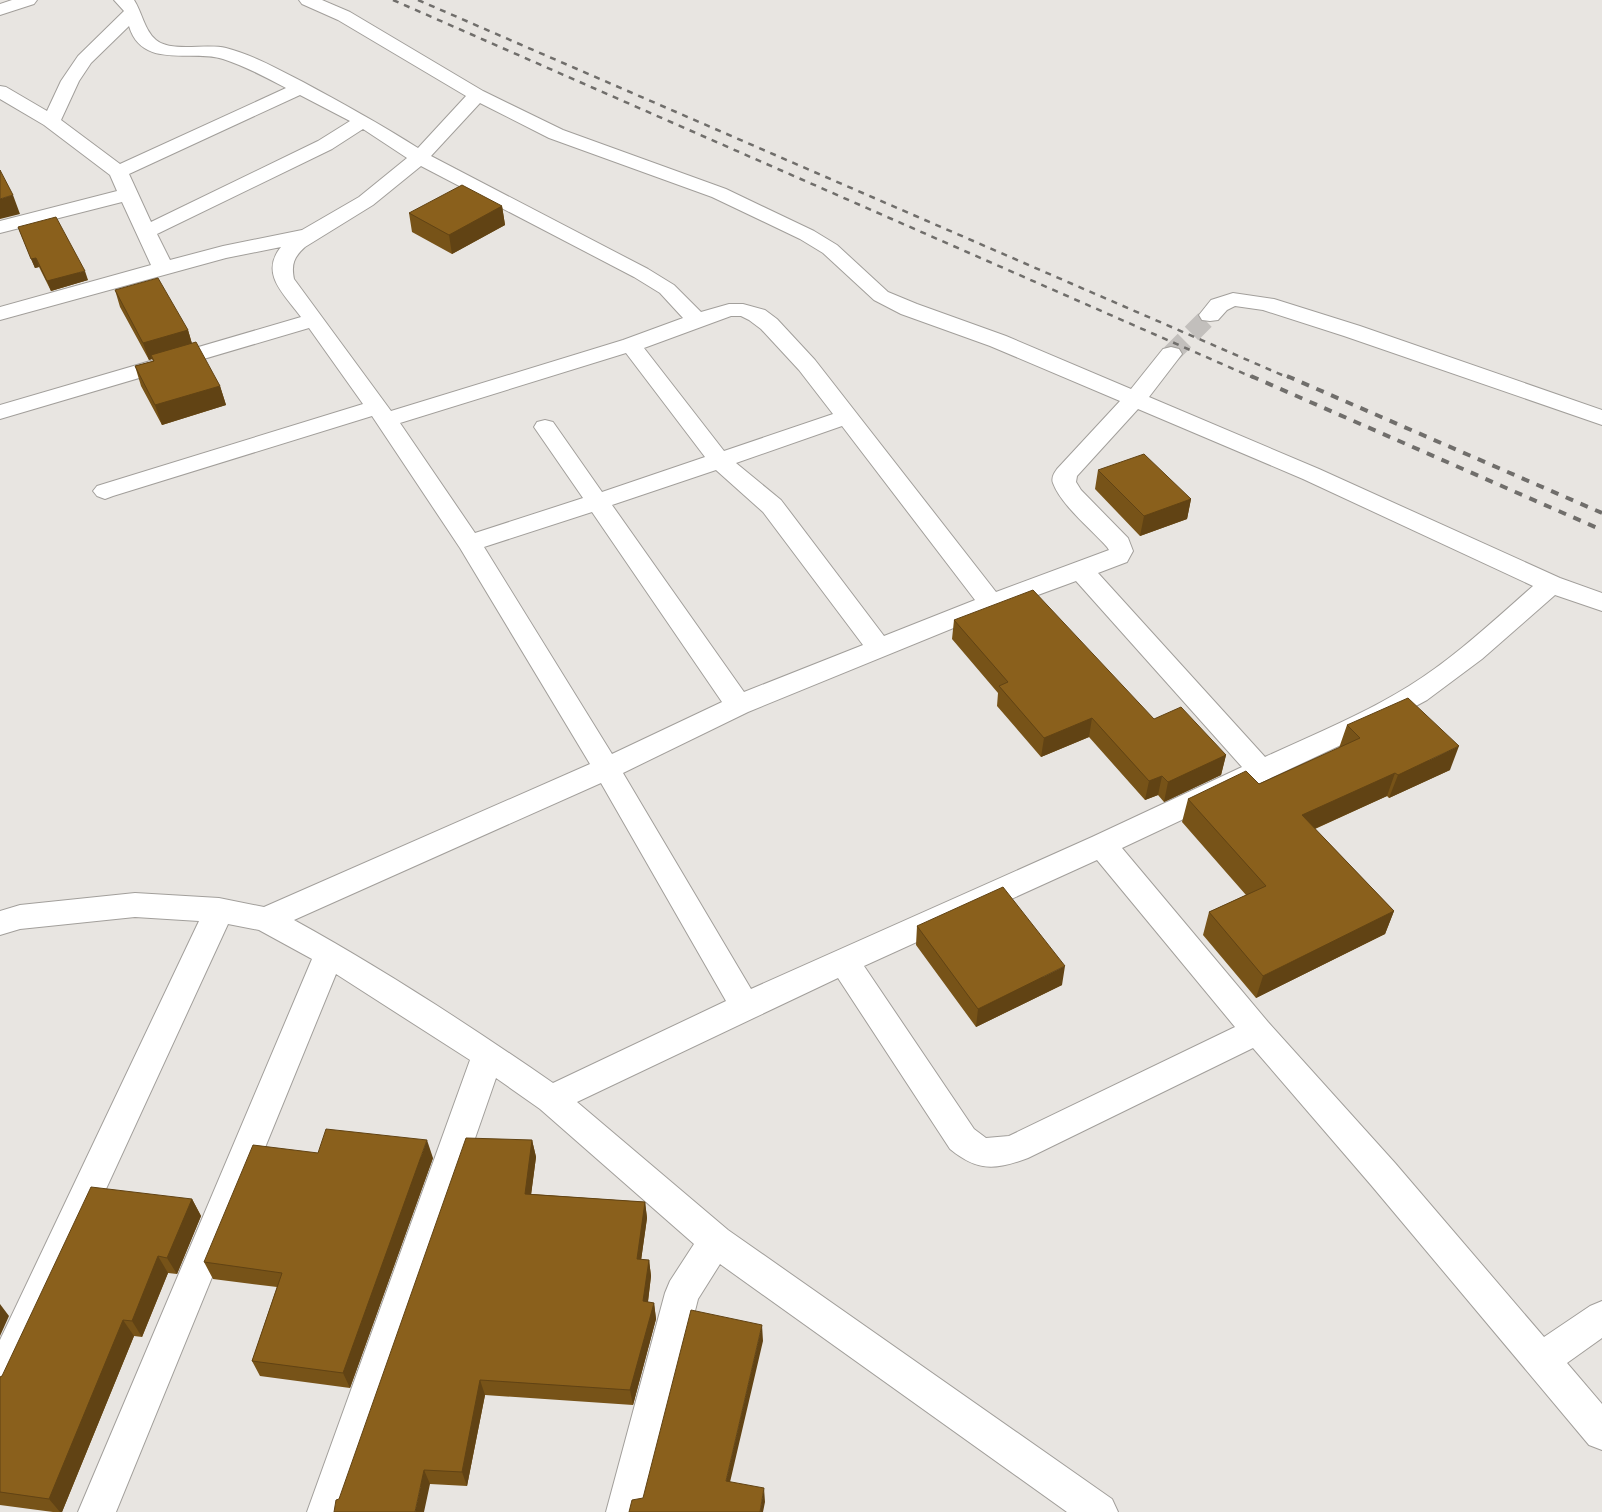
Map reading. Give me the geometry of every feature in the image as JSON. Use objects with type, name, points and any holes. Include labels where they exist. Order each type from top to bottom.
[{"type":"street","points":[[0,10],[28,0]]},
{"type":"street","points":[[308,0],[344,16],[477,95],[556,134],[719,193],[807,235],[830,249],[881,296],[909,310],[998,341],[1312,474],[1551,584],[1602,602]]},
{"type":"street","points":[[51,122],[70,81],[84,60],[128,6],[139,32],[150,44],[168,50],[223,53],[262,68],[363,121],[420,158],[641,273],[667,289],[697,320]]},
{"type":"street","points":[[118,172],[300,88]]},
{"type":"street","points":[[0,91],[51,122],[118,172],[163,268]]},
{"type":"street","points":[[477,95],[420,158],[367,200],[309,235],[287,252],[281,268],[284,278],[382,414],[470,543],[606,769],[744,1006]]},
{"type":"street","points":[[146,232],[325,145],[363,121]]},
{"type":"street","points":[[0,227],[128,195]]},
{"type":"street","points":[[0,314],[222,252],[309,235]]},
{"type":"street","points":[[1210,315],[1219,305],[1233,299],[1266,304],[1352,331],[1602,418]]},
{"type":"street","points":[[105,491],[631,345],[729,310],[743,310],[757,315],[769,324],[807,364],[991,603]]},
{"type":"street","points":[[1,408],[314,320]]},
{"type":"street","points":[[631,345],[720,461],[772,506],[879,648]]},
{"type":"street","points":[[266,919],[606,769],[739,705],[991,603],[1112,560],[1121,551],[1119,544],[1072,495],[1064,482],[1065,474],[1135,399],[1171,354]]},
{"type":"street","points":[[470,543],[720,461],[846,417]]},
{"type":"street","points":[[545,427],[739,705]]},
{"type":"street","points":[[1082,571],[1261,770]]},
{"type":"street","points":[[551,1099],[744,1006],[1102,845],[1350,729],[1418,693],[1473,653],[1551,584]]},
{"type":"street","points":[[1102,845],[1257,1031],[1389,1182],[1602,1432]]},
{"type":"street","points":[[0,923],[20,917],[135,905],[219,910],[266,919],[329,954],[488,1055],[551,1099],[716,1241],[1099,1512]]},
{"type":"street","points":[[0,1378],[219,910]]},
{"type":"street","points":[[97,1512],[329,954]]},
{"type":"street","points":[[844,961],[962,1139],[977,1152],[996,1155],[1016,1148],[1257,1031]]},
{"type":"street","points":[[326,1512],[488,1055]]},
{"type":"street","points":[[625,1512],[682,1294],[716,1241]]},
{"type":"street","points":[[1540,1360],[1602,1318]]},
{"type":"building","points":[[0,170],[13,195],[0,199]]},
{"type":"building","points":[[462,185],[502,206],[449,235],[409,213]]},
{"type":"building","points":[[56,217],[85,271],[47,281],[36,258],[31,259],[18,227]]},
{"type":"building","points":[[158,278],[188,330],[143,343],[115,290]]},
{"type":"building","points":[[196,342],[220,386],[155,405],[135,366],[154,361],[151,355]]},
{"type":"building","points":[[1144,454],[1191,499],[1144,516],[1098,470]]},
{"type":"building","points":[[1033,590],[1154,719],[1181,707],[1226,755],[1168,782],[1162,776],[1149,781],[1092,718],[1044,738],[999,686],[1008,682],[954,620]]},
{"type":"building","points":[[1408,698],[1459,746],[1398,775],[1395,773],[1302,815],[1394,911],[1263,976],[1209,912],[1266,886],[1188,799],[1246,771],[1259,784],[1360,738],[1347,725]]},
{"type":"building","points":[[1003,887],[1065,966],[978,1009],[917,926]]},
{"type":"building","points":[[326,1129],[427,1140],[343,1373],[252,1361],[282,1273],[204,1262],[253,1145],[318,1153]]},
{"type":"building","points":[[466,1138],[532,1140],[525,1194],[645,1202],[637,1259],[649,1260],[643,1301],[654,1303],[630,1390],[480,1380],[462,1472],[424,1470],[415,1512],[334,1512],[336,1500],[339,1499]]},
{"type":"building","points":[[91,1187],[192,1199],[167,1258],[158,1256],[132,1321],[123,1320],[49,1499],[0,1492],[0,1377]]},
{"type":"building","points":[[691,1310],[762,1325],[726,1481],[764,1488],[760,1512],[629,1512],[632,1500],[643,1498]]},
{"type":"tunnel","points":[[1171,354],[1210,315]]},
{"type":"railway","points":[[393,0],[1254,378]]},
{"type":"railway","points":[[418,0],[1289,378]]},
{"type":"railway","points":[[1251,376],[1602,530]]},
{"type":"railway","points":[[1287,376],[1602,513]]}]
